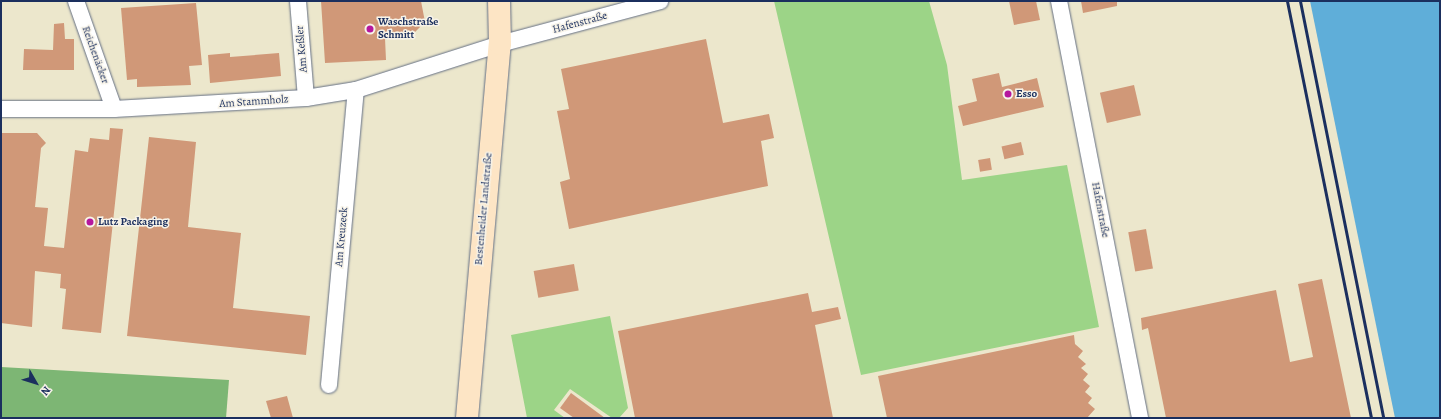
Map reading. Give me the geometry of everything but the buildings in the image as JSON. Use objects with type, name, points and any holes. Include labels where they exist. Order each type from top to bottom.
[{"type":"main road","name":"Bestenheider Landstraße","points":[[466,418],[500,44],[499,1]]},
{"type":"street","name":"Reichenäcker","points":[[76,1],[114,109]]},
{"type":"street","name":"Am Keßler","points":[[298,1],[306,98]]},
{"type":"street","name":"Hafenstraße","points":[[500,44],[660,1]]},
{"type":"street","name":"Hafenstraße","points":[[1059,1],[1140,418]]},
{"type":"street","name":"Am Stammholz","points":[[1,109],[114,109],[306,98],[356,90],[500,44]]},
{"type":"street","name":"Am Kreuzeck","points":[[329,385],[356,90]]},
{"type":"green space","points":[[774,1],[929,1],[947,65],[962,180],[1067,165],[1099,327],[861,375]]},
{"type":"green space","points":[[610,316],[628,408],[619,418],[612,418],[570,389],[554,410],[565,418],[527,418],[511,335]]},
{"type":"green space","points":[[1,367],[229,380],[226,418],[1,418]]},
{"type":"water","points":[[1310,1],[1440,1],[1440,418],[1395,418]]},
{"type":"railway","points":[[1287,1],[1371,418]]},
{"type":"railway","points":[[1300,1],[1383,418]]},
{"type":"place","name":"Waschstraße Schmitt","points":[[370,29]]},
{"type":"place","name":"Esso","points":[[1008,94]]},
{"type":"place","name":"Lutz Packaging","points":[[90,222]]}]
